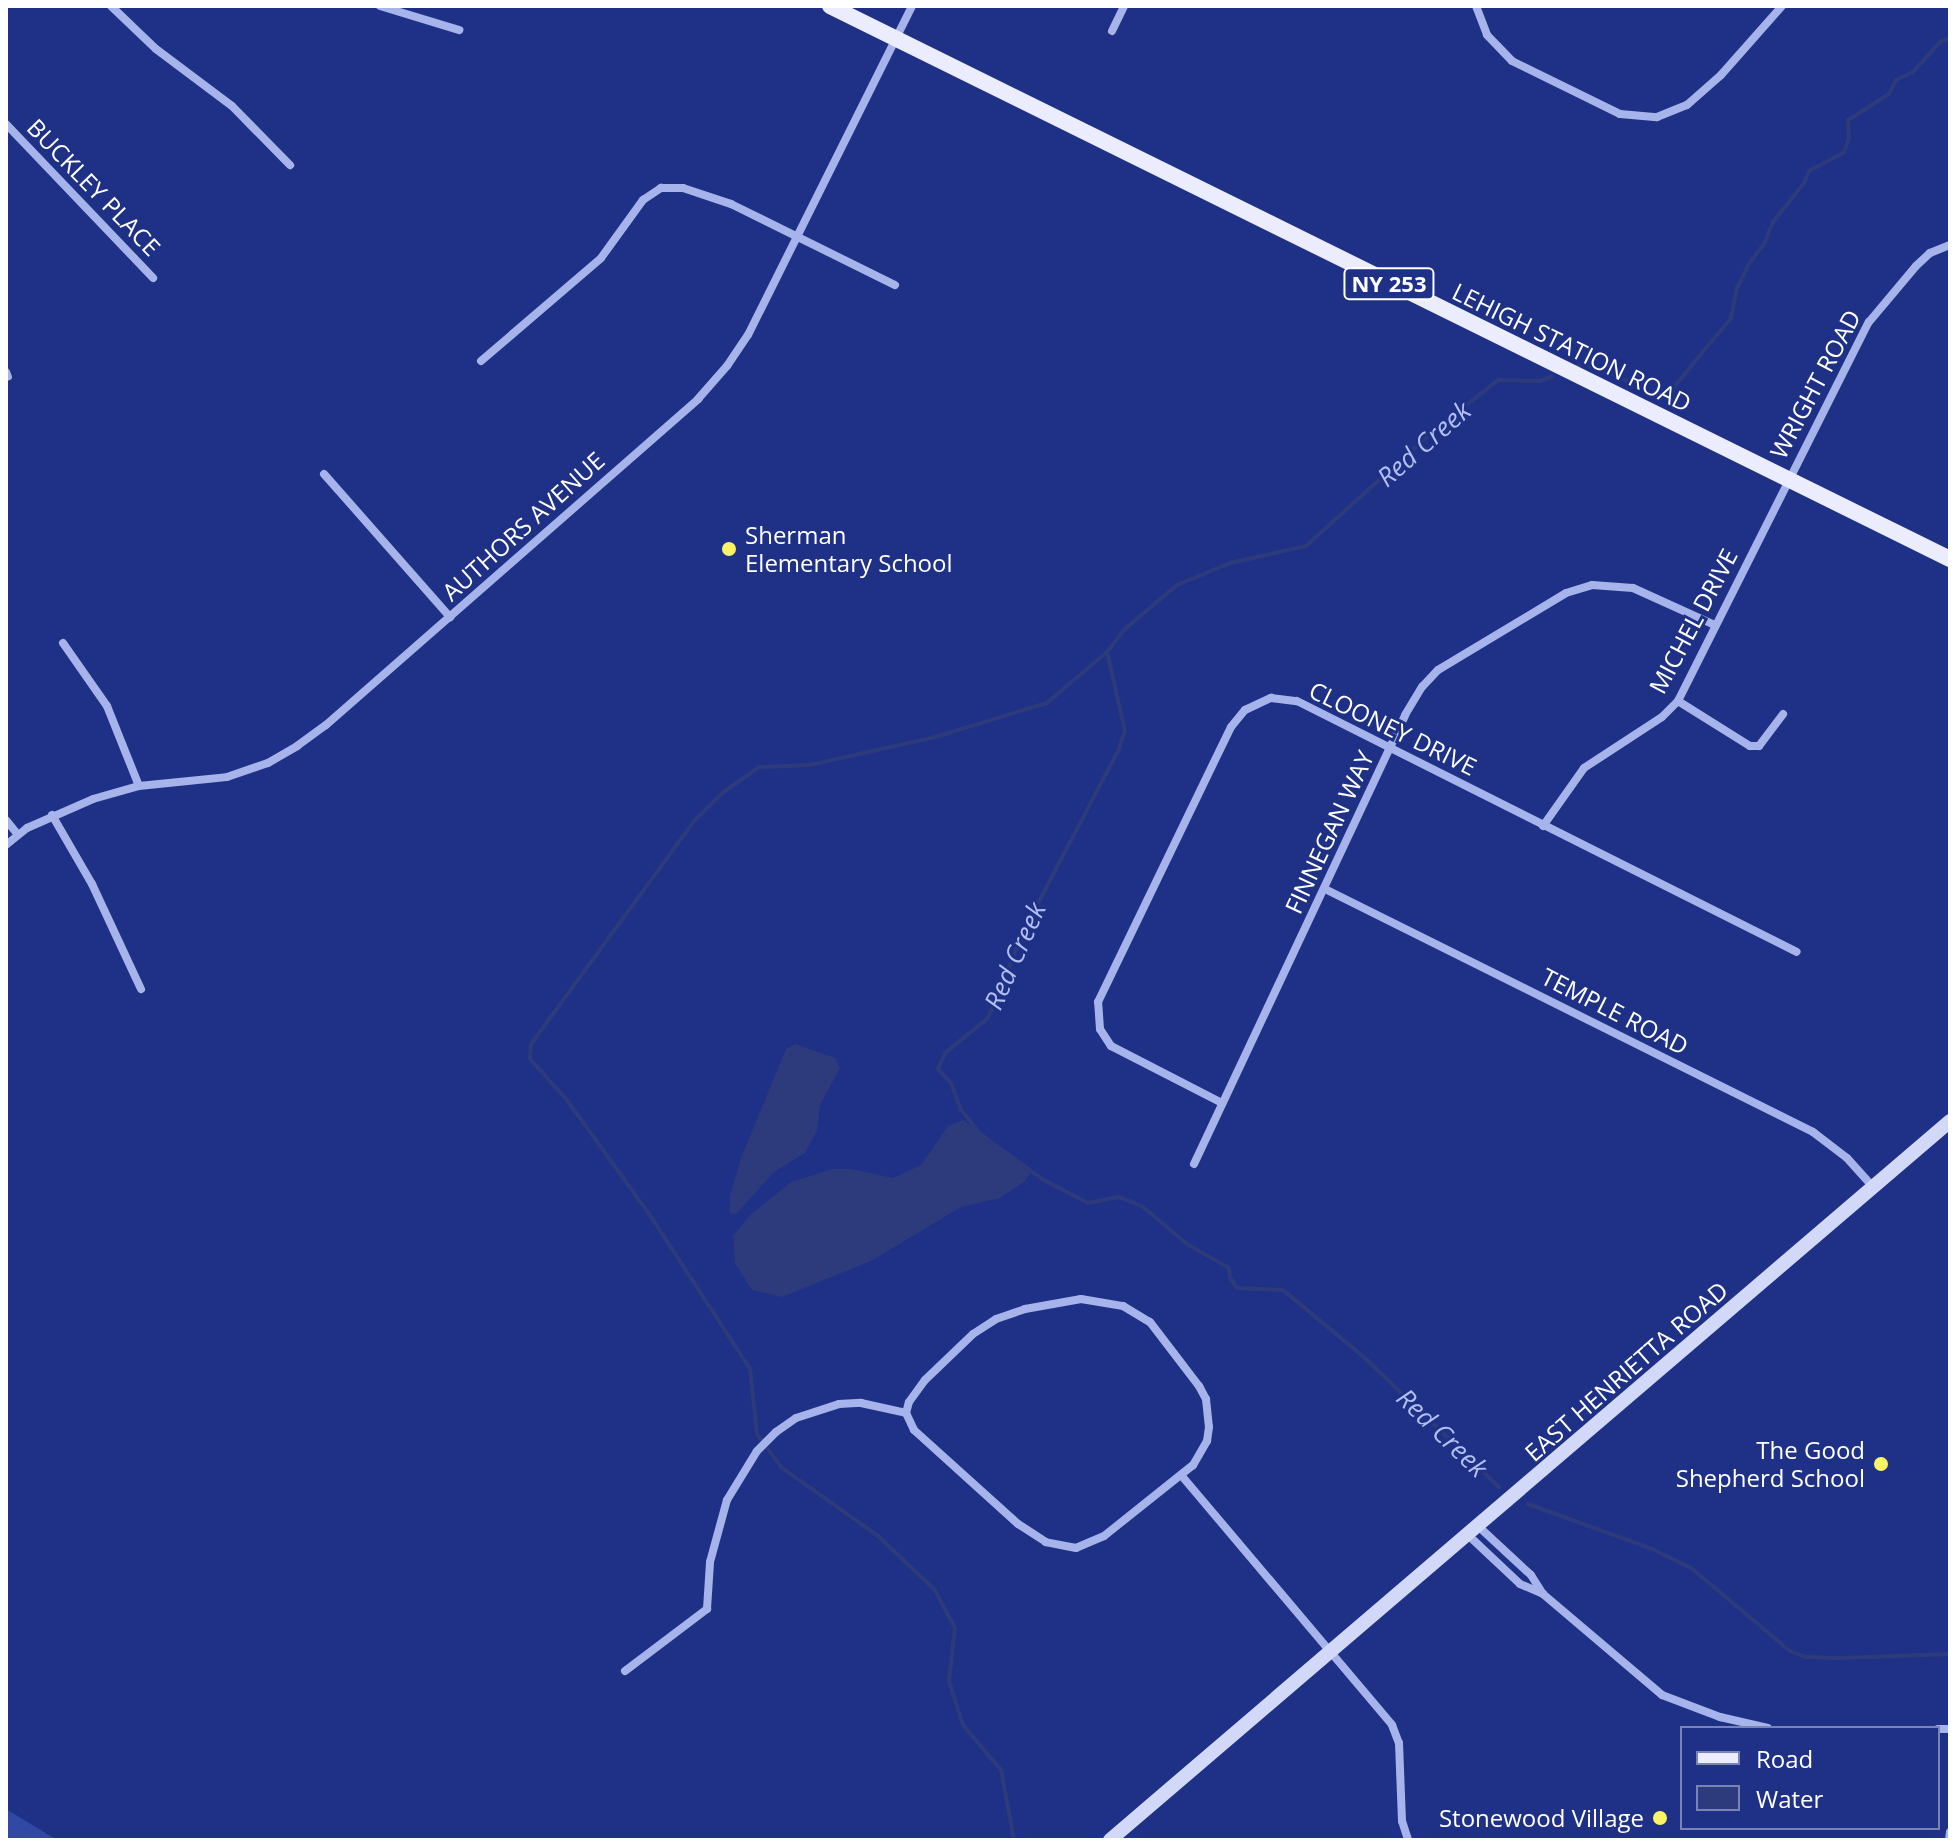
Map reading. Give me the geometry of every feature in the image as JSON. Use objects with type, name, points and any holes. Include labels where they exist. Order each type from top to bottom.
[{"type":"main road","name":"LEHIGH STATION ROAD","points":[[830,6],[1950,559]]},
{"type":"main road","name":"EAST HENRIETTA ROAD","points":[[1110,1840],[1950,1121]]},
{"type":"street","points":[[111,6],[156,49],[232,106],[290,165]]},
{"type":"street","points":[[380,6],[459,30]]},
{"type":"street","name":"AUTHORS AVENUE","points":[[6,845],[52,815],[139,786],[227,777],[268,763],[326,725],[715,383],[748,335],[912,6]]},
{"type":"street","points":[[1112,31],[1124,6]]},
{"type":"street","points":[[1476,6],[1487,35],[1512,61],[1620,114],[1657,117],[1687,105],[1721,75],[1782,6]]},
{"type":"street","name":"BUCKLEY PLACE","points":[[6,124],[153,278]]},
{"type":"street","points":[[481,361],[601,258],[643,200],[661,188],[683,188],[704,194],[895,285]]},
{"type":"street","name":"WRIGHT ROAD","points":[[1787,479],[1869,322],[1923,259],[1950,245]]},
{"type":"street","points":[[324,474],[450,617]]},
{"type":"street","name":"MICHEL DRIVE","points":[[1543,826],[1584,768],[1662,717],[1678,701],[1787,479]]},
{"type":"street","name":"FINNEGAN WAY","points":[[1194,1164],[1391,748],[1422,687],[1438,670],[1579,588],[1607,584],[1633,588],[1715,625]]},
{"type":"street","points":[[63,643],[107,706],[139,786]]},
{"type":"street","name":"CLOONEY DRIVE","points":[[1222,1103],[1111,1046],[1098,1021],[1100,995],[1231,727],[1245,710],[1271,698],[1288,699],[1391,748],[1797,952]]},
{"type":"street","points":[[1678,701],[1750,746],[1759,746],[1783,714]]},
{"type":"street","points":[[52,815],[99,898],[141,989]]},
{"type":"street","points":[[6,820],[18,835]]},
{"type":"street","name":"TEMPLE ROAD","points":[[1325,889],[1813,1132],[1847,1158],[1873,1187]]},
{"type":"street","points":[[1105,1301],[1123,1306],[1150,1322],[1206,1399],[1210,1418],[1207,1441],[1193,1465],[1104,1536],[1076,1548],[1060,1547],[1033,1535],[1018,1524],[914,1430],[906,1413],[909,1402],[925,1380],[973,1334],[996,1319],[1051,1302],[1105,1301]]},
{"type":"street","points":[[625,1671],[707,1609],[716,1531],[727,1500],[767,1442],[796,1418],[839,1404],[861,1403],[906,1413]]},
{"type":"street","points":[[1181,1475],[1392,1725],[1399,1743],[1402,1821],[1408,1840]]},
{"type":"street","points":[[1473,1531],[1531,1575],[1543,1594]]},
{"type":"street","points":[[1473,1531],[1520,1584],[1543,1594],[1662,1695],[1720,1717],[1759,1726]]},
{"type":"street","points":[[1949,1840],[1950,1832]]},
{"type":"shaded area","points":[[6,1809],[57,1840],[6,1840]]},
{"type":"water","points":[[795,1044],[835,1058],[840,1068],[820,1105],[817,1130],[805,1153],[774,1172],[736,1214],[730,1213],[730,1196],[741,1158],[786,1049]]},
{"type":"water","points":[[963,1120],[1032,1170],[1025,1181],[1000,1198],[961,1207],[871,1261],[782,1297],[752,1290],[735,1263],[733,1236],[750,1215],[791,1182],[832,1169],[852,1169],[893,1178],[921,1165],[948,1126]]},
{"type":"waterway","name":"Red Creek","points":[[1578,366],[1583,364],[1615,375],[1651,393],[1669,393],[1731,318],[1737,288],[1748,265],[1764,244],[1773,222],[1804,183],[1809,171],[1844,152],[1849,138],[1848,120],[1889,94],[1896,80],[1913,72],[1940,42],[1950,38]]},
{"type":"waterway","name":"Red Creek","points":[[1499,1487],[1365,1358],[1283,1290],[1237,1288],[1230,1278],[1229,1268],[1187,1244],[1142,1206],[1118,1197],[1088,1203],[1042,1179],[980,1134],[961,1110],[951,1083],[938,1069],[945,1053],[988,1018],[1025,928],[1118,751],[1125,731],[1107,652],[1126,628],[1177,585],[1230,563],[1306,546],[1432,432],[1498,380],[1540,381],[1551,377]]},
{"type":"waterway","points":[[1014,1840],[1001,1770],[963,1725],[949,1681],[955,1628],[935,1590],[878,1536],[781,1467],[757,1434],[750,1369],[652,1218],[567,1100],[530,1059],[531,1044],[695,820],[721,794],[759,767],[810,765],[935,737],[1047,703],[1107,652]]},
{"type":"waterway","name":"Red Creek","points":[[1528,1504],[1652,1549],[1691,1568],[1790,1651],[1806,1657],[1950,1654]]},
{"type":"place","name":"Sherman Elementary School","points":[[729,549]]},
{"type":"place","name":"The Good Shepherd School","points":[[1881,1464]]},
{"type":"place","name":"Stonewood Village","points":[[1660,1818]]}]
